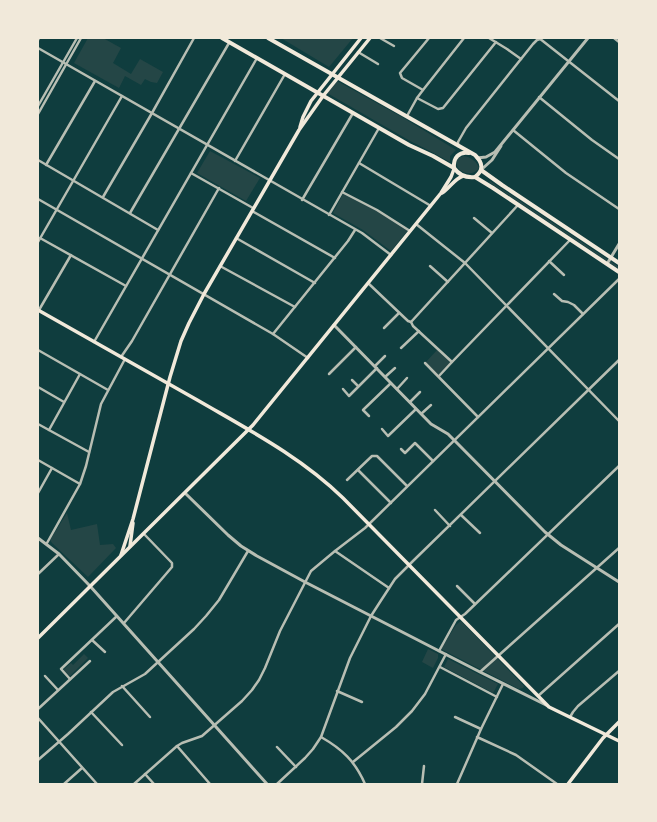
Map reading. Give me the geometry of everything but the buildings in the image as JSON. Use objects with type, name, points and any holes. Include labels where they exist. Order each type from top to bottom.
[{"type":"main road","points":[[222,38],[409,145],[433,156],[463,176]]},
{"type":"main road","points":[[268,38],[406,117],[457,144],[477,158],[481,163],[482,169],[475,177]]},
{"type":"main road","points":[[299,130],[306,111],[318,93],[361,38]]},
{"type":"main road","points":[[121,556],[133,519],[168,384],[182,338],[193,315],[299,130],[323,96],[370,38]]},
{"type":"main road","points":[[38,638],[261,416],[441,193],[451,177],[454,169],[454,160],[456,157],[462,153],[469,153]]},
{"type":"main road","points":[[482,169],[502,185],[619,263]]},
{"type":"main road","points":[[441,193],[457,178],[463,176],[475,177],[619,272]]},
{"type":"main road","points":[[38,310],[248,430],[296,460],[324,480],[549,707],[619,741]]},
{"type":"main road","points":[[130,547],[133,519]]},
{"type":"main road","points":[[568,784],[606,734],[619,722]]},
{"type":"street","points":[[38,106],[77,38]]},
{"type":"street","points":[[38,114],[81,38]]},
{"type":"street","points":[[103,198],[194,38]]},
{"type":"street","points":[[380,38],[394,46]]},
{"type":"street","points":[[423,90],[402,78],[400,73],[429,38]]},
{"type":"street","points":[[406,117],[417,98],[464,38]]},
{"type":"street","points":[[489,38],[521,59]]},
{"type":"street","points":[[482,169],[492,160],[513,130],[588,38]]},
{"type":"street","points":[[614,38],[619,42]]},
{"type":"street","points":[[457,144],[466,128],[521,59],[537,40],[540,39],[619,101]]},
{"type":"street","points":[[130,213],[230,42]]},
{"type":"street","points":[[417,98],[438,109],[443,108],[496,42]]},
{"type":"street","points":[[38,48],[370,239],[391,255]]},
{"type":"street","points":[[358,52],[378,64]]},
{"type":"street","points":[[94,342],[257,58]]},
{"type":"street","points":[[235,161],[285,74]]},
{"type":"street","points":[[46,165],[94,80]]},
{"type":"street","points":[[38,242],[122,96]]},
{"type":"street","points":[[540,98],[592,140],[619,159]]},
{"type":"street","points":[[302,200],[353,113]]},
{"type":"street","points":[[329,215],[379,128]]},
{"type":"street","points":[[513,130],[566,173],[619,209]]},
{"type":"street","points":[[477,158],[486,157],[503,143]]},
{"type":"street","points":[[38,160],[158,230]]},
{"type":"street","points":[[359,163],[431,206]]},
{"type":"street","points":[[191,172],[335,258]]},
{"type":"street","points":[[46,543],[80,484],[85,471],[101,404],[123,358],[219,188]]},
{"type":"street","points":[[342,192],[377,210],[410,231]]},
{"type":"street","points":[[38,199],[273,334],[308,358]]},
{"type":"street","points":[[411,322],[518,205]]},
{"type":"street","points":[[474,218],[492,233]]},
{"type":"street","points":[[416,224],[465,263],[619,421]]},
{"type":"street","points":[[273,334],[350,239],[354,230]]},
{"type":"street","points":[[40,238],[126,286]]},
{"type":"street","points":[[236,238],[315,283]]},
{"type":"street","points":[[439,376],[570,240]]},
{"type":"street","points":[[607,264],[619,244]]},
{"type":"street","points":[[38,310],[71,255]]},
{"type":"street","points":[[549,261],[564,275]]},
{"type":"street","points":[[220,266],[295,307]]},
{"type":"street","points":[[430,266],[448,282]]},
{"type":"street","points":[[134,784],[177,746],[202,736],[242,701],[252,690],[266,668],[280,631],[311,571],[368,524],[619,279]]},
{"type":"street","points":[[368,284],[408,321],[411,322],[418,331],[452,362]]},
{"type":"street","points":[[554,294],[562,301],[574,305],[584,314]]},
{"type":"street","points":[[384,328],[399,313]]},
{"type":"street","points":[[334,325],[421,414],[434,426],[448,434],[548,535],[619,582]]},
{"type":"street","points":[[401,348],[418,331]]},
{"type":"street","points":[[328,374],[356,347]]},
{"type":"street","points":[[38,350],[108,390]]},
{"type":"street","points":[[343,389],[349,396],[385,356]]},
{"type":"street","points":[[277,784],[296,767],[321,737],[350,658],[372,616],[395,580],[619,360]]},
{"type":"street","points":[[425,363],[478,417]]},
{"type":"street","points":[[385,377],[395,368]]},
{"type":"street","points":[[49,430],[80,374]]},
{"type":"street","points":[[396,388],[407,378]]},
{"type":"street","points":[[352,380],[358,386]]},
{"type":"street","points":[[369,416],[364,410],[391,383]]},
{"type":"street","points":[[38,388],[64,402]]},
{"type":"street","points":[[410,402],[420,392]]},
{"type":"street","points":[[421,414],[431,405]]},
{"type":"street","points":[[382,429],[388,436],[416,409]]},
{"type":"street","points":[[38,424],[89,452]]},
{"type":"street","points":[[401,449],[405,453],[414,442],[433,461]]},
{"type":"street","points":[[347,480],[372,456],[377,456],[407,486]]},
{"type":"street","points":[[38,460],[80,484]]},
{"type":"street","points":[[439,651],[456,620],[475,604],[619,466]]},
{"type":"street","points":[[38,493],[52,468]]},
{"type":"street","points":[[358,470],[390,502]]},
{"type":"street","points":[[185,493],[228,535],[248,551],[305,582],[549,707]]},
{"type":"street","points":[[435,510],[450,526]]},
{"type":"street","points":[[461,514],[480,533]]},
{"type":"street","points":[[124,623],[172,567],[172,563],[144,534]]},
{"type":"street","points":[[38,538],[59,554],[90,586],[268,784]]},
{"type":"street","points":[[480,672],[619,548]]},
{"type":"street","points":[[38,760],[113,692],[143,676],[194,629],[209,613],[248,551]]},
{"type":"street","points":[[335,551],[389,588]]},
{"type":"street","points":[[38,574],[59,554]]},
{"type":"street","points":[[457,586],[475,604]]},
{"type":"street","points":[[70,679],[61,669],[117,616]]},
{"type":"street","points":[[538,696],[619,624]]},
{"type":"street","points":[[92,640],[105,652]]},
{"type":"street","points":[[353,762],[407,717],[425,694],[446,654]]},
{"type":"street","points":[[38,709],[90,661]]},
{"type":"street","points":[[440,667],[497,697]]},
{"type":"street","points":[[570,717],[578,706],[619,671]]},
{"type":"street","points":[[44,676],[58,690]]},
{"type":"street","points":[[457,784],[503,684]]},
{"type":"street","points":[[122,686],[150,717]]},
{"type":"street","points":[[337,691],[362,702]]},
{"type":"street","points":[[91,712],[122,746]]},
{"type":"street","points":[[455,717],[481,729]]},
{"type":"street","points":[[38,718],[96,784]]},
{"type":"street","points":[[321,737],[342,750],[353,762],[365,784]]},
{"type":"street","points":[[478,737],[516,756],[557,784]]},
{"type":"street","points":[[177,746],[210,784]]},
{"type":"street","points":[[277,747],[296,767]]},
{"type":"street","points":[[422,784],[424,766]]},
{"type":"street","points":[[64,784],[82,768]]},
{"type":"street","points":[[145,774],[154,784]]},
{"type":"shaded area","points":[[88,38],[103,38],[121,48],[113,63],[131,74],[140,59],[163,72],[157,83],[145,79],[141,85],[125,76],[119,88],[74,63]]},
{"type":"shaded area","points":[[281,38],[353,38],[329,67]]},
{"type":"shaded area","points":[[337,81],[402,117],[456,150],[450,156],[450,162],[327,93]]},
{"type":"shaded area","points":[[210,151],[260,178],[246,201],[197,173]]},
{"type":"shaded area","points":[[464,156],[473,160],[477,164],[479,168],[476,171],[467,173],[463,172],[457,167],[458,158]]},
{"type":"shaded area","points":[[490,181],[619,267],[619,269],[489,182]]},
{"type":"shaded area","points":[[343,194],[377,211],[408,230],[391,251],[363,230],[333,213]]},
{"type":"shaded area","points":[[438,349],[452,362],[439,376],[425,363]]},
{"type":"shaded area","points":[[67,513],[71,530],[97,524],[100,545],[113,544],[116,548],[88,577],[50,540]]},
{"type":"shaded area","points":[[461,621],[524,686],[523,688],[519,689],[441,649],[456,625]]},
{"type":"shaded area","points":[[428,649],[438,654],[438,658],[433,668],[422,662]]},
{"type":"shaded area","points":[[84,654],[88,658],[70,676],[64,671],[64,669],[71,663],[73,665]]},
{"type":"shaded area","points":[[448,659],[498,684],[493,693],[444,667]]}]
